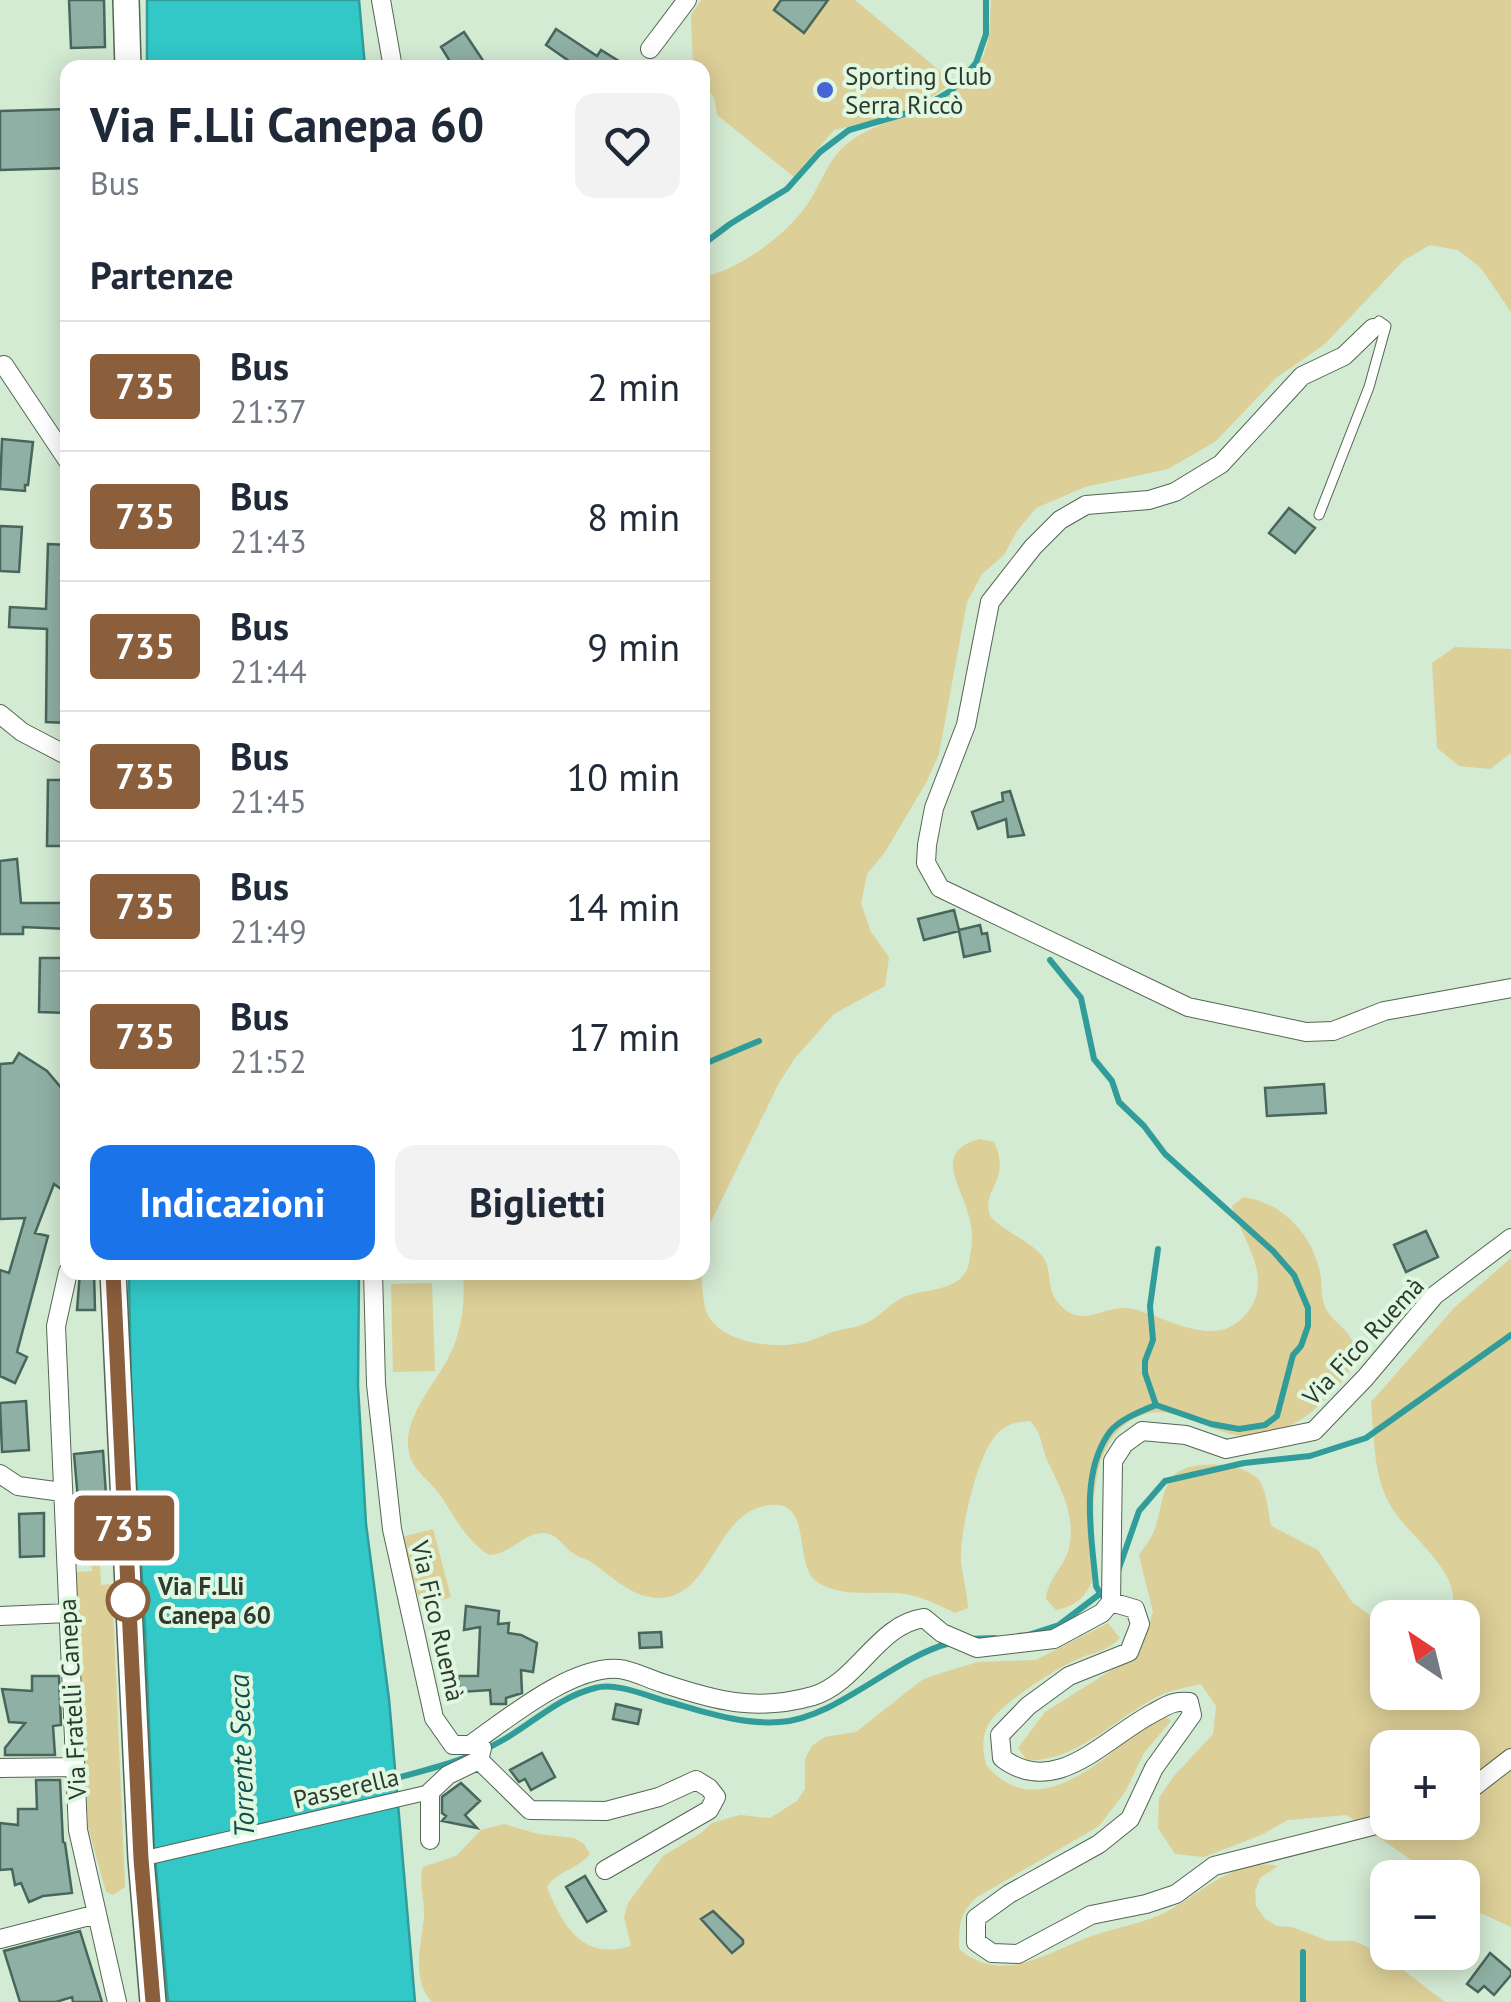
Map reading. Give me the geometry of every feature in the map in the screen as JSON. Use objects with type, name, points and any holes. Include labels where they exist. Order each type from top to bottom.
[{"type":"main road","points":[[126,0],[128,60]]},
{"type":"main road","points":[[113,1280],[141,1859],[153,2002]]},
{"type":"street","points":[[381,0],[392,60]]},
{"type":"street","points":[[650,49],[687,0]]},
{"type":"street","points":[[1373,328],[1344,356],[1302,376],[1221,464],[1174,492],[1148,500],[1086,505],[1060,520],[1033,547],[990,602],[966,725],[934,808],[926,863],[940,888],[954,896],[1188,1007],[1306,1032],[1333,1032],[1384,1011],[1511,988]]},
{"type":"street","points":[[4,365],[60,450]]},
{"type":"street","points":[[0,714],[22,732],[60,752]]},
{"type":"street","name":"Via Fico Ruemà","points":[[1111,1602],[1112,1460],[1124,1444],[1142,1431],[1186,1435],[1226,1450],[1314,1431],[1435,1295],[1511,1238]]},
{"type":"street","name":"Via Fratelli Canepa","points":[[66,1280],[56,1326],[78,1830],[117,2002]]},
{"type":"street","name":"Via Fico Ruemà","points":[[373,1280],[376,1384],[392,1529],[434,1718],[453,1745],[470,1745],[486,1734]]},
{"type":"street","points":[[0,1474],[18,1486],[62,1492]]},
{"type":"street","points":[[430,1840],[430,1792],[448,1776],[479,1760],[486,1734],[582,1674],[618,1669],[720,1702],[746,1705],[815,1696],[855,1670],[888,1635],[913,1619],[924,1618],[942,1633],[977,1648],[1054,1639],[1102,1613],[1111,1602],[1135,1609],[1140,1624],[1129,1652],[1069,1676],[1028,1706],[1000,1735],[1002,1758],[1016,1769],[1042,1775],[1073,1766],[1131,1724],[1176,1700],[1189,1702],[1192,1715],[1154,1768],[1130,1820],[1100,1844],[1009,1894],[976,1918],[976,1942],[992,1952],[1018,1954],[1091,1916],[1176,1894],[1214,1866],[1370,1827]]},
{"type":"street","points":[[0,1616],[68,1613]]},
{"type":"street","points":[[1480,1782],[1511,1758]]},
{"type":"street","points":[[479,1760],[530,1810],[606,1810],[659,1797],[696,1780],[716,1797],[709,1810],[605,1870]]},
{"type":"street","points":[[0,1768],[76,1767]]},
{"type":"street","name":"Passerella","points":[[154,1856],[430,1792]]},
{"type":"street","points":[[0,1939],[95,1908]]},
{"type":"lane","points":[[1319,514],[1369,387],[1386,326],[1379,321],[1373,328]]},
{"type":"shaded area","name":"Sporting Club Serra Riccò","points":[[701,0],[855,0],[953,82],[912,111],[834,130],[794,177],[717,115],[710,92],[710,60],[693,60],[691,15]]},
{"type":"shaded area","points":[[991,0],[1511,0],[1511,312],[1481,268],[1458,250],[1430,245],[1404,260],[1325,344],[1276,378],[1216,441],[1168,469],[1085,487],[1036,508],[1004,555],[982,574],[967,602],[939,754],[885,852],[867,874],[861,903],[871,932],[889,957],[885,986],[834,1014],[795,1058],[710,1224],[710,275],[745,260],[784,231],[810,200],[836,155],[852,140],[933,105],[963,84],[977,67],[989,35]]},
{"type":"shaded area","points":[[1455,647],[1511,649],[1511,753],[1490,769],[1459,766],[1437,748],[1432,663]]},
{"type":"shaded area","points":[[980,1139],[994,1142],[1000,1166],[989,1198],[990,1215],[1043,1257],[1053,1295],[1075,1315],[1122,1308],[1192,1329],[1221,1330],[1235,1324],[1247,1313],[1258,1286],[1254,1259],[1232,1206],[1244,1197],[1273,1207],[1296,1225],[1318,1264],[1324,1305],[1353,1342],[1354,1359],[1347,1374],[1332,1392],[1293,1424],[1255,1435],[1235,1435],[1177,1415],[1152,1413],[1127,1423],[1113,1436],[1104,1453],[1095,1492],[1095,1573],[1086,1593],[1076,1602],[1056,1610],[1046,1599],[1067,1555],[1071,1525],[1063,1494],[1030,1421],[1001,1430],[985,1454],[967,1512],[961,1549],[968,1608],[955,1613],[912,1595],[848,1592],[816,1581],[805,1561],[798,1523],[784,1506],[752,1510],[737,1521],[692,1583],[678,1594],[660,1598],[641,1595],[624,1586],[549,1534],[530,1536],[489,1555],[467,1536],[414,1465],[409,1453],[411,1425],[456,1339],[463,1280],[702,1280],[709,1317],[726,1333],[764,1344],[805,1342],[863,1325],[904,1297],[948,1286],[964,1275],[972,1232],[953,1160],[966,1144]]},
{"type":"shaded area","points":[[1511,1258],[1511,1927],[1480,1913],[1480,1860],[1411,1860],[1383,1840],[1480,1840],[1480,1730],[1370,1730],[1370,1831],[1347,1815],[1288,1820],[1204,1857],[1175,1854],[1158,1828],[1159,1798],[1213,1734],[1216,1706],[1201,1684],[1160,1695],[1061,1755],[1027,1760],[1018,1748],[1045,1712],[1140,1652],[1153,1612],[1139,1555],[1154,1532],[1172,1477],[1202,1465],[1242,1469],[1259,1480],[1271,1526],[1318,1550],[1352,1602],[1370,1615],[1370,1710],[1480,1710],[1480,1600],[1453,1600],[1443,1570],[1388,1501],[1379,1477],[1371,1402],[1455,1307]]},
{"type":"shaded area","points":[[432,1283],[435,1371],[393,1372],[391,1284]]},
{"type":"shaded area","points":[[88,1524],[98,1524],[101,1585],[112,1584],[125,1887],[113,1895],[106,1892],[88,1827],[75,1572],[92,1571]]},
{"type":"shaded area","points":[[433,1529],[451,1597],[421,1606],[402,1537]]},
{"type":"shaded area","points":[[1108,1623],[1120,1638],[1047,1676],[994,1717],[984,1735],[983,1750],[986,1765],[1007,1783],[1028,1789],[1072,1779],[1154,1720],[1167,1717],[1171,1721],[1144,1753],[1125,1792],[1099,1826],[971,1903],[961,1920],[959,1949],[993,1965],[1027,1962],[1159,1915],[1234,1872],[1248,1867],[1278,1866],[1260,1878],[1255,1891],[1256,1906],[1265,1919],[1328,1941],[1354,1941],[1370,1948],[1370,1970],[1403,1970],[1445,2002],[432,2002],[425,1992],[419,1971],[423,1867],[456,1856],[481,1830],[504,1824],[538,1834],[574,1838],[584,1844],[590,1854],[547,1887],[553,1902],[568,1927],[588,1944],[600,1949],[631,1946],[624,1917],[628,1903],[663,1856],[712,1823],[740,1815],[770,1818],[797,1801],[805,1789],[805,1759],[812,1746],[825,1737],[856,1732],[922,1680],[935,1675],[978,1662],[1036,1660]]},
{"type":"water","points":[[147,0],[359,0],[364,60],[147,60]]},
{"type":"water","name":"Torrente Secca","points":[[129,1280],[359,1280],[358,1386],[366,1524],[389,1699],[415,2002],[168,2002],[154,1846],[131,1392]]},
{"type":"building","points":[[69,0],[104,0],[105,47],[71,48]]},
{"type":"building","points":[[781,0],[828,0],[804,33],[774,10]]},
{"type":"building","points":[[556,29],[597,56],[601,50],[617,60],[568,60],[546,45]]},
{"type":"building","points":[[464,32],[483,60],[449,60],[441,47]]},
{"type":"building","points":[[60,109],[60,168],[0,170],[0,111]]},
{"type":"building","points":[[2,439],[33,442],[25,491],[0,489]]},
{"type":"building","points":[[1289,508],[1315,528],[1295,553],[1269,533]]},
{"type":"building","points":[[0,526],[22,527],[19,572],[0,571]]},
{"type":"building","points":[[48,544],[60,545],[60,723],[46,722],[47,629],[9,627],[10,607],[46,609]]},
{"type":"building","points":[[48,780],[60,780],[60,846],[47,846]]},
{"type":"building","points":[[1010,791],[1024,835],[1008,837],[1006,819],[978,829],[972,812],[1003,801],[1002,793]]},
{"type":"building","points":[[17,859],[21,903],[60,903],[60,929],[23,927],[23,934],[0,934],[0,861]]},
{"type":"building","points":[[954,910],[959,930],[980,925],[982,934],[987,933],[990,951],[964,957],[959,931],[924,940],[918,919]]},
{"type":"building","points":[[40,958],[60,958],[60,1013],[39,1012]]},
{"type":"building","points":[[19,1053],[47,1071],[60,1086],[60,1188],[54,1184],[35,1233],[48,1236],[17,1352],[27,1357],[15,1383],[0,1376],[0,1270],[9,1273],[25,1218],[0,1219],[0,1064],[13,1063]]},
{"type":"building","points":[[1324,1084],[1326,1113],[1267,1116],[1265,1088]]},
{"type":"building","points":[[1426,1231],[1438,1257],[1406,1272],[1394,1245]]},
{"type":"building","points":[[79,1280],[94,1280],[95,1310],[77,1310]]},
{"type":"building","points":[[26,1401],[29,1450],[2,1452],[0,1403]]},
{"type":"building","points":[[103,1451],[107,1509],[79,1511],[74,1454]]},
{"type":"building","points":[[44,1513],[44,1556],[20,1557],[19,1514]]},
{"type":"building","points":[[466,1606],[499,1611],[498,1624],[509,1623],[508,1633],[537,1643],[533,1672],[521,1670],[522,1693],[506,1698],[506,1704],[491,1704],[490,1690],[460,1692],[458,1676],[478,1676],[480,1627],[464,1630]]},
{"type":"building","points":[[661,1632],[662,1647],[640,1648],[639,1633]]},
{"type":"building","points":[[32,1676],[59,1676],[61,1725],[53,1726],[55,1755],[5,1755],[5,1748],[25,1723],[9,1722],[2,1689],[32,1691]]},
{"type":"building","points":[[616,1704],[641,1710],[638,1724],[613,1719]]},
{"type":"building","points":[[542,1753],[555,1777],[531,1790],[525,1779],[519,1782],[510,1770]]},
{"type":"building","points":[[36,1780],[60,1780],[63,1842],[72,1893],[43,1896],[29,1902],[21,1883],[15,1885],[12,1869],[0,1870],[0,1823],[18,1825],[18,1809],[37,1809]]},
{"type":"building","points":[[461,1783],[480,1801],[465,1815],[477,1828],[442,1821],[446,1816],[442,1813],[442,1797]]},
{"type":"building","points":[[585,1876],[606,1911],[587,1922],[566,1887]]},
{"type":"building","points":[[713,1911],[743,1940],[732,1953],[701,1919]]},
{"type":"building","points":[[80,1931],[102,2002],[73,2002],[72,1997],[56,2002],[20,2002],[4,1951]]},
{"type":"building","points":[[1490,1953],[1511,1975],[1494,1995],[1484,1986],[1478,1992],[1467,1984]]},
{"type":"waterway","points":[[710,239],[787,189],[820,152],[849,130],[918,110],[952,90],[976,63],[986,34],[986,0]]},
{"type":"waterway","points":[[1050,960],[1081,998],[1094,1059],[1112,1081],[1119,1102],[1165,1154],[1273,1251],[1294,1275],[1308,1308],[1308,1326],[1293,1355],[1277,1416],[1265,1425],[1239,1429],[1211,1424],[1156,1405],[1124,1420],[1109,1433],[1094,1468],[1090,1508],[1096,1586],[1101,1595]]},
{"type":"waterway","points":[[710,1062],[759,1041]]},
{"type":"waterway","points":[[1156,1405],[1145,1361],[1153,1340],[1150,1306],[1158,1249]]},
{"type":"waterway","points":[[1118,1571],[1139,1511],[1165,1481],[1244,1463],[1310,1456],[1366,1438],[1511,1335]]},
{"type":"waterway","points":[[1031,1634],[1059,1625],[1105,1590]]},
{"type":"waterway","points":[[967,1639],[995,1638]]},
{"type":"waterway","points":[[389,1780],[476,1753],[558,1704],[595,1688],[622,1688],[738,1720],[780,1722],[823,1710],[907,1661],[950,1643]]},
{"type":"waterway","points":[[1303,1952],[1303,2002]]},
{"type":"bus line","name":"735","points":[[113,1280],[141,1859],[153,2002]]},
{"type":"place","name":"Sporting Club Serra Riccò","points":[[825,90]]},
{"type":"place","name":"Via F.Lli Canepa 60","points":[[128,1600]]}]
